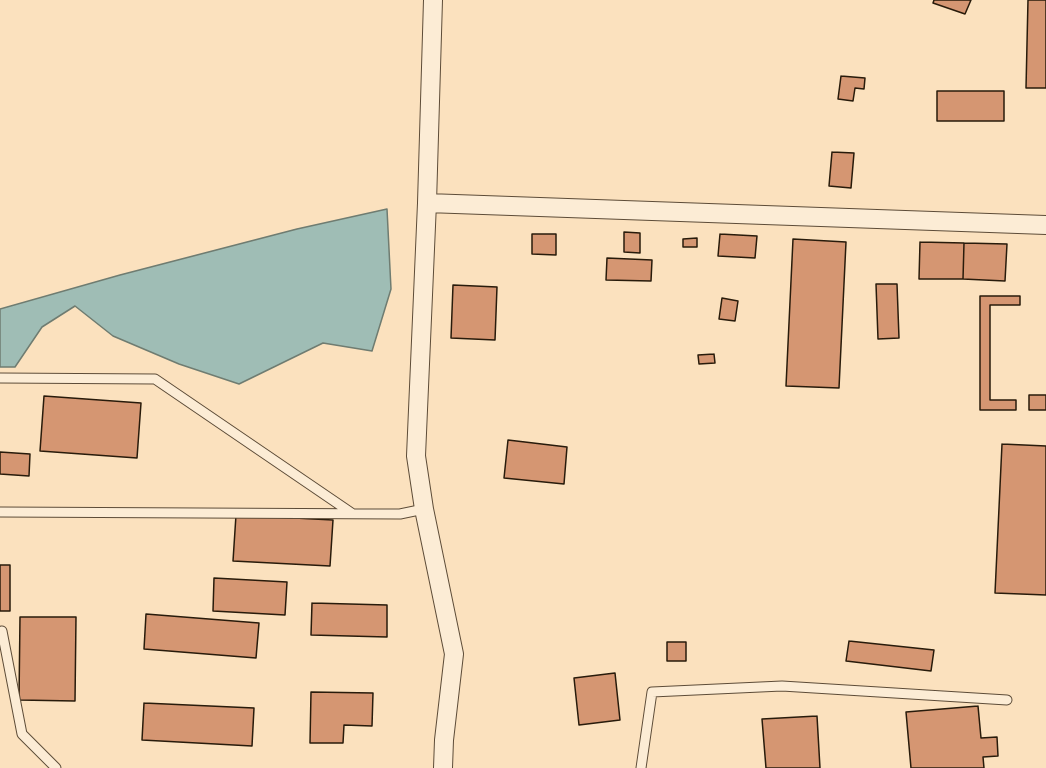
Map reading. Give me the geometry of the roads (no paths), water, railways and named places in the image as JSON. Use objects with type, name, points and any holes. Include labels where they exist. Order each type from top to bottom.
[{"type":"street","points":[[433,0],[416,456],[424,509],[454,654],[442,768]]},
{"type":"street","points":[[427,203],[1046,225]]},
{"type":"lane","points":[[0,378],[155,379],[353,514]]},
{"type":"lane","points":[[0,512],[400,514],[424,509]]},
{"type":"lane","points":[[2,631],[22,734],[56,768]]},
{"type":"lane","points":[[641,768],[652,692],[782,686],[1007,700]]},
{"type":"water","points":[[387,209],[391,289],[372,351],[323,343],[239,384],[179,364],[113,336],[75,306],[42,327],[15,367],[0,367],[0,309],[297,229]]}]
